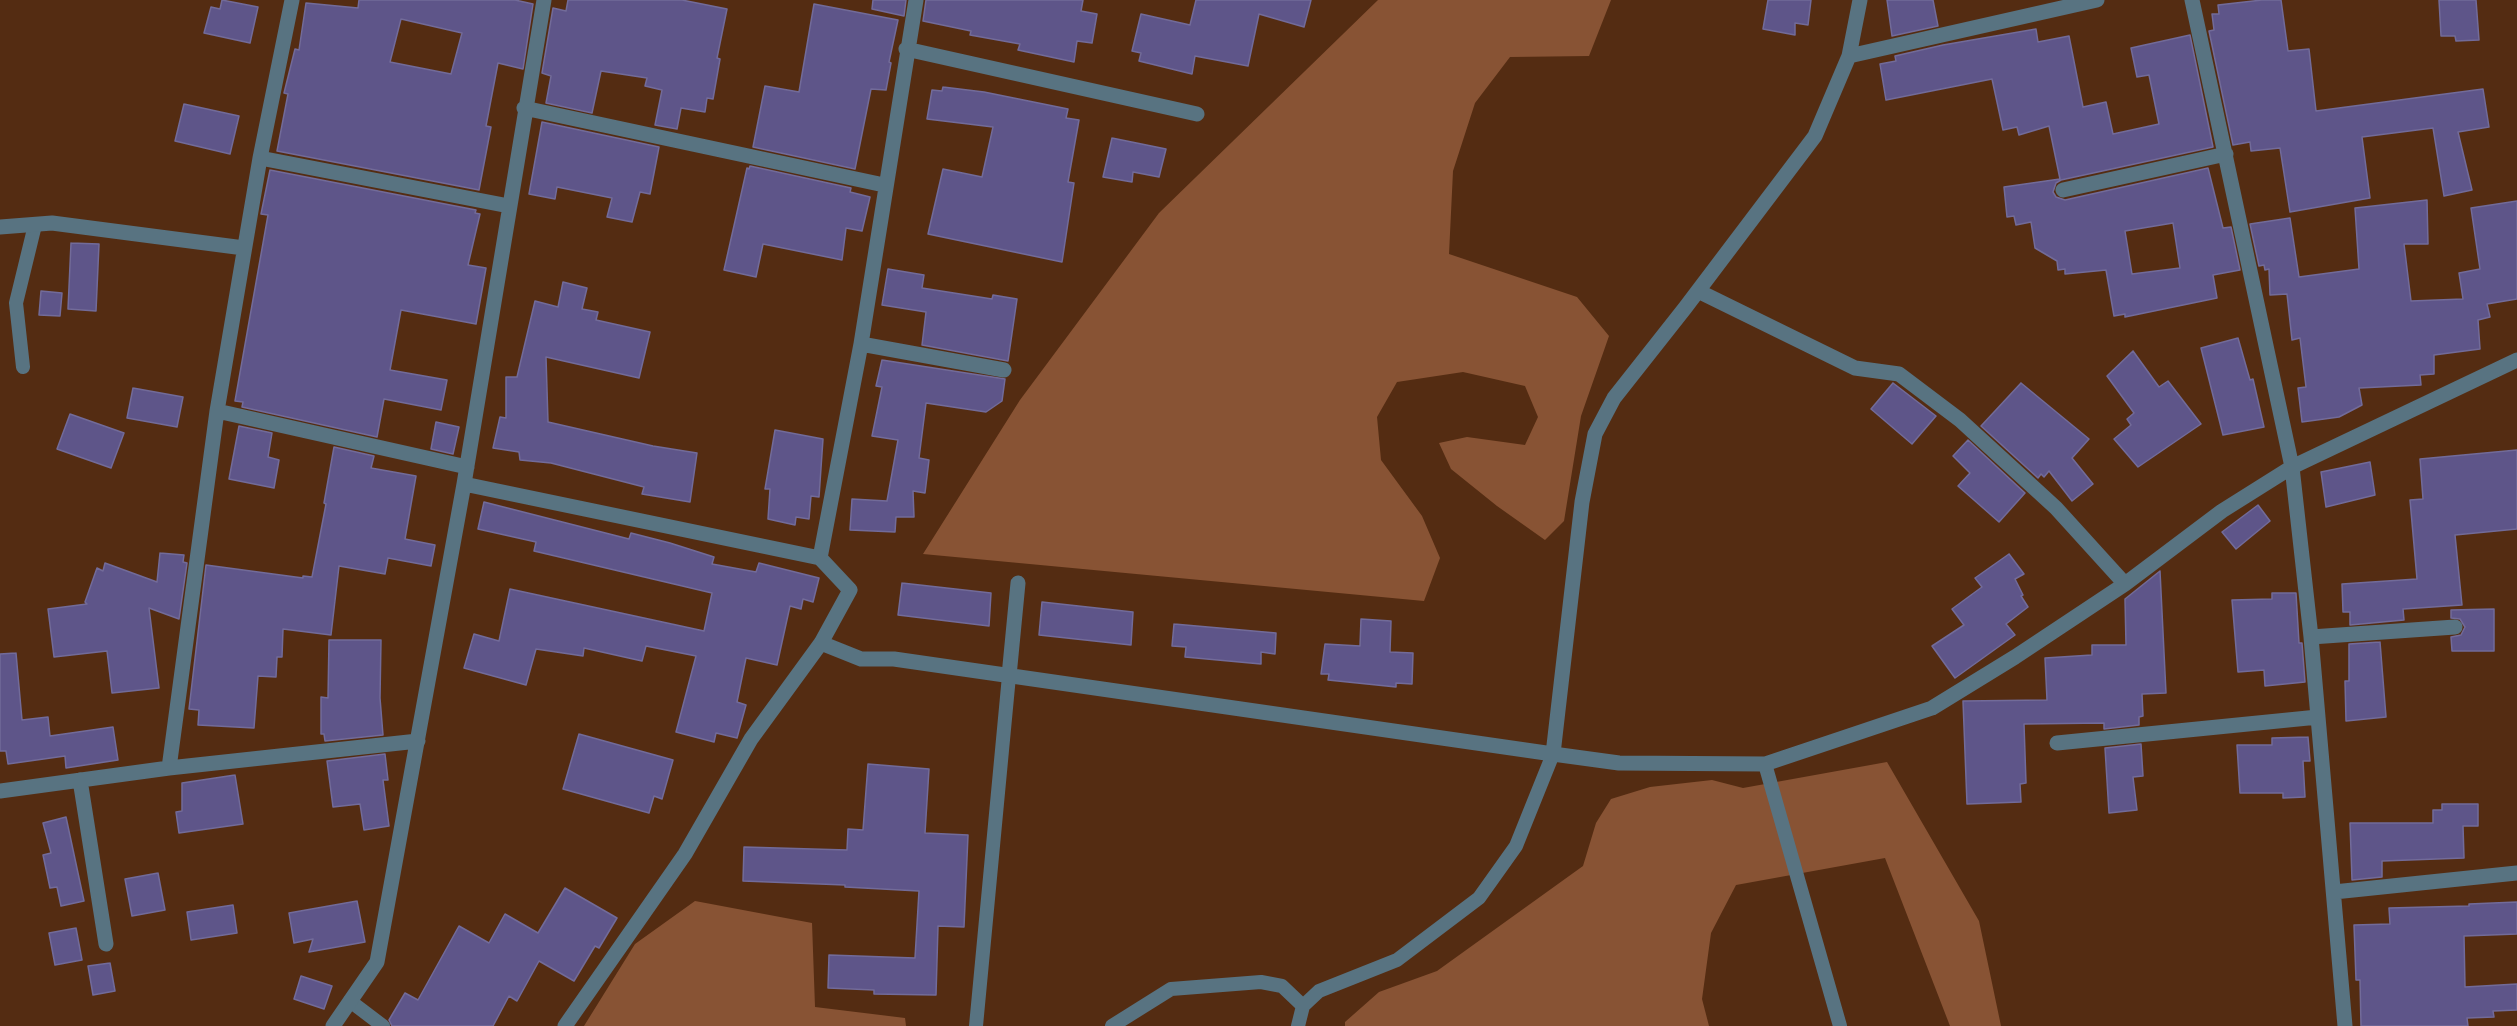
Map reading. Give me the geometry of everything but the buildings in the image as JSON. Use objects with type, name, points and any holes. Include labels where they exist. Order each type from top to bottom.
[{"type":"street","points":[[169,768],[217,411],[260,158],[292,0]]},
{"type":"street","points":[[333,1026],[377,962],[467,467],[524,108],[544,0]]},
{"type":"street","points":[[820,558],[861,344],[884,185],[916,0]]},
{"type":"street","points":[[1553,754],[1582,502],[1595,434],[1614,398],[1815,136],[1849,56],[1860,0]]},
{"type":"street","points":[[1849,56],[2097,0]]},
{"type":"street","points":[[2192,0],[2292,467],[2311,637],[2345,1026]]},
{"type":"street","points":[[906,50],[1197,114]]},
{"type":"street","points":[[524,108],[884,185]]},
{"type":"street","points":[[2063,190],[2226,154]]},
{"type":"street","points":[[260,158],[509,206]]},
{"type":"street","points":[[0,227],[52,223],[244,248]]},
{"type":"street","points":[[1698,291],[1855,368],[1899,374],[1960,420],[2056,508],[2125,584]]},
{"type":"street","points":[[861,344],[1004,370]]},
{"type":"street","points":[[822,643],[861,659],[894,659],[1619,763],[1764,764],[1932,708],[2016,657],[2125,584],[2222,511],[2292,467],[2517,360]]},
{"type":"street","points":[[217,411],[467,467]]},
{"type":"street","points":[[464,484],[820,558],[850,590],[822,643],[751,739],[684,854],[565,1026]]},
{"type":"street","points":[[1009,676],[1018,583]]},
{"type":"street","points":[[2311,637],[2455,627]]},
{"type":"street","points":[[2057,743],[2318,717]]},
{"type":"street","points":[[0,791],[169,768],[418,741]]},
{"type":"street","points":[[80,780],[106,945]]},
{"type":"street","points":[[2334,892],[2517,873]]},
{"type":"lane","points":[[23,367],[16,303],[36,225]]},
{"type":"lane","points":[[976,1026],[1009,676]]},
{"type":"lane","points":[[1298,1026],[1303,1006],[1319,992],[1397,960],[1479,898],[1516,846],[1553,754]]},
{"type":"lane","points":[[1764,764],[1840,1026]]},
{"type":"lane","points":[[1112,1026],[1171,989],[1261,982],[1282,986],[1303,1006]]},
{"type":"lane","points":[[350,1002],[382,1026]]},
{"type":"shaded area","points":[[1378,0],[1611,0],[1589,56],[1510,57],[1475,103],[1453,171],[1449,254],[1577,297],[1609,336],[1581,416],[1564,521],[1545,540],[1451,469],[1439,443],[1467,437],[1525,445],[1538,417],[1525,386],[1463,372],[1397,382],[1377,417],[1381,460],[1422,516],[1440,558],[1424,601],[923,554],[1020,400],[1159,213]]},
{"type":"shaded area","points":[[1887,762],[1979,921],[2001,1026],[1950,1026],[1885,858],[1736,885],[1711,933],[1702,999],[1709,1026],[1345,1026],[1345,1022],[1379,992],[1437,971],[1583,866],[1596,823],[1611,799],[1650,787],[1712,780],[1743,788]]},
{"type":"shaded area","points":[[695,901],[812,923],[815,1007],[905,1018],[906,1026],[584,1026],[635,944]]}]
